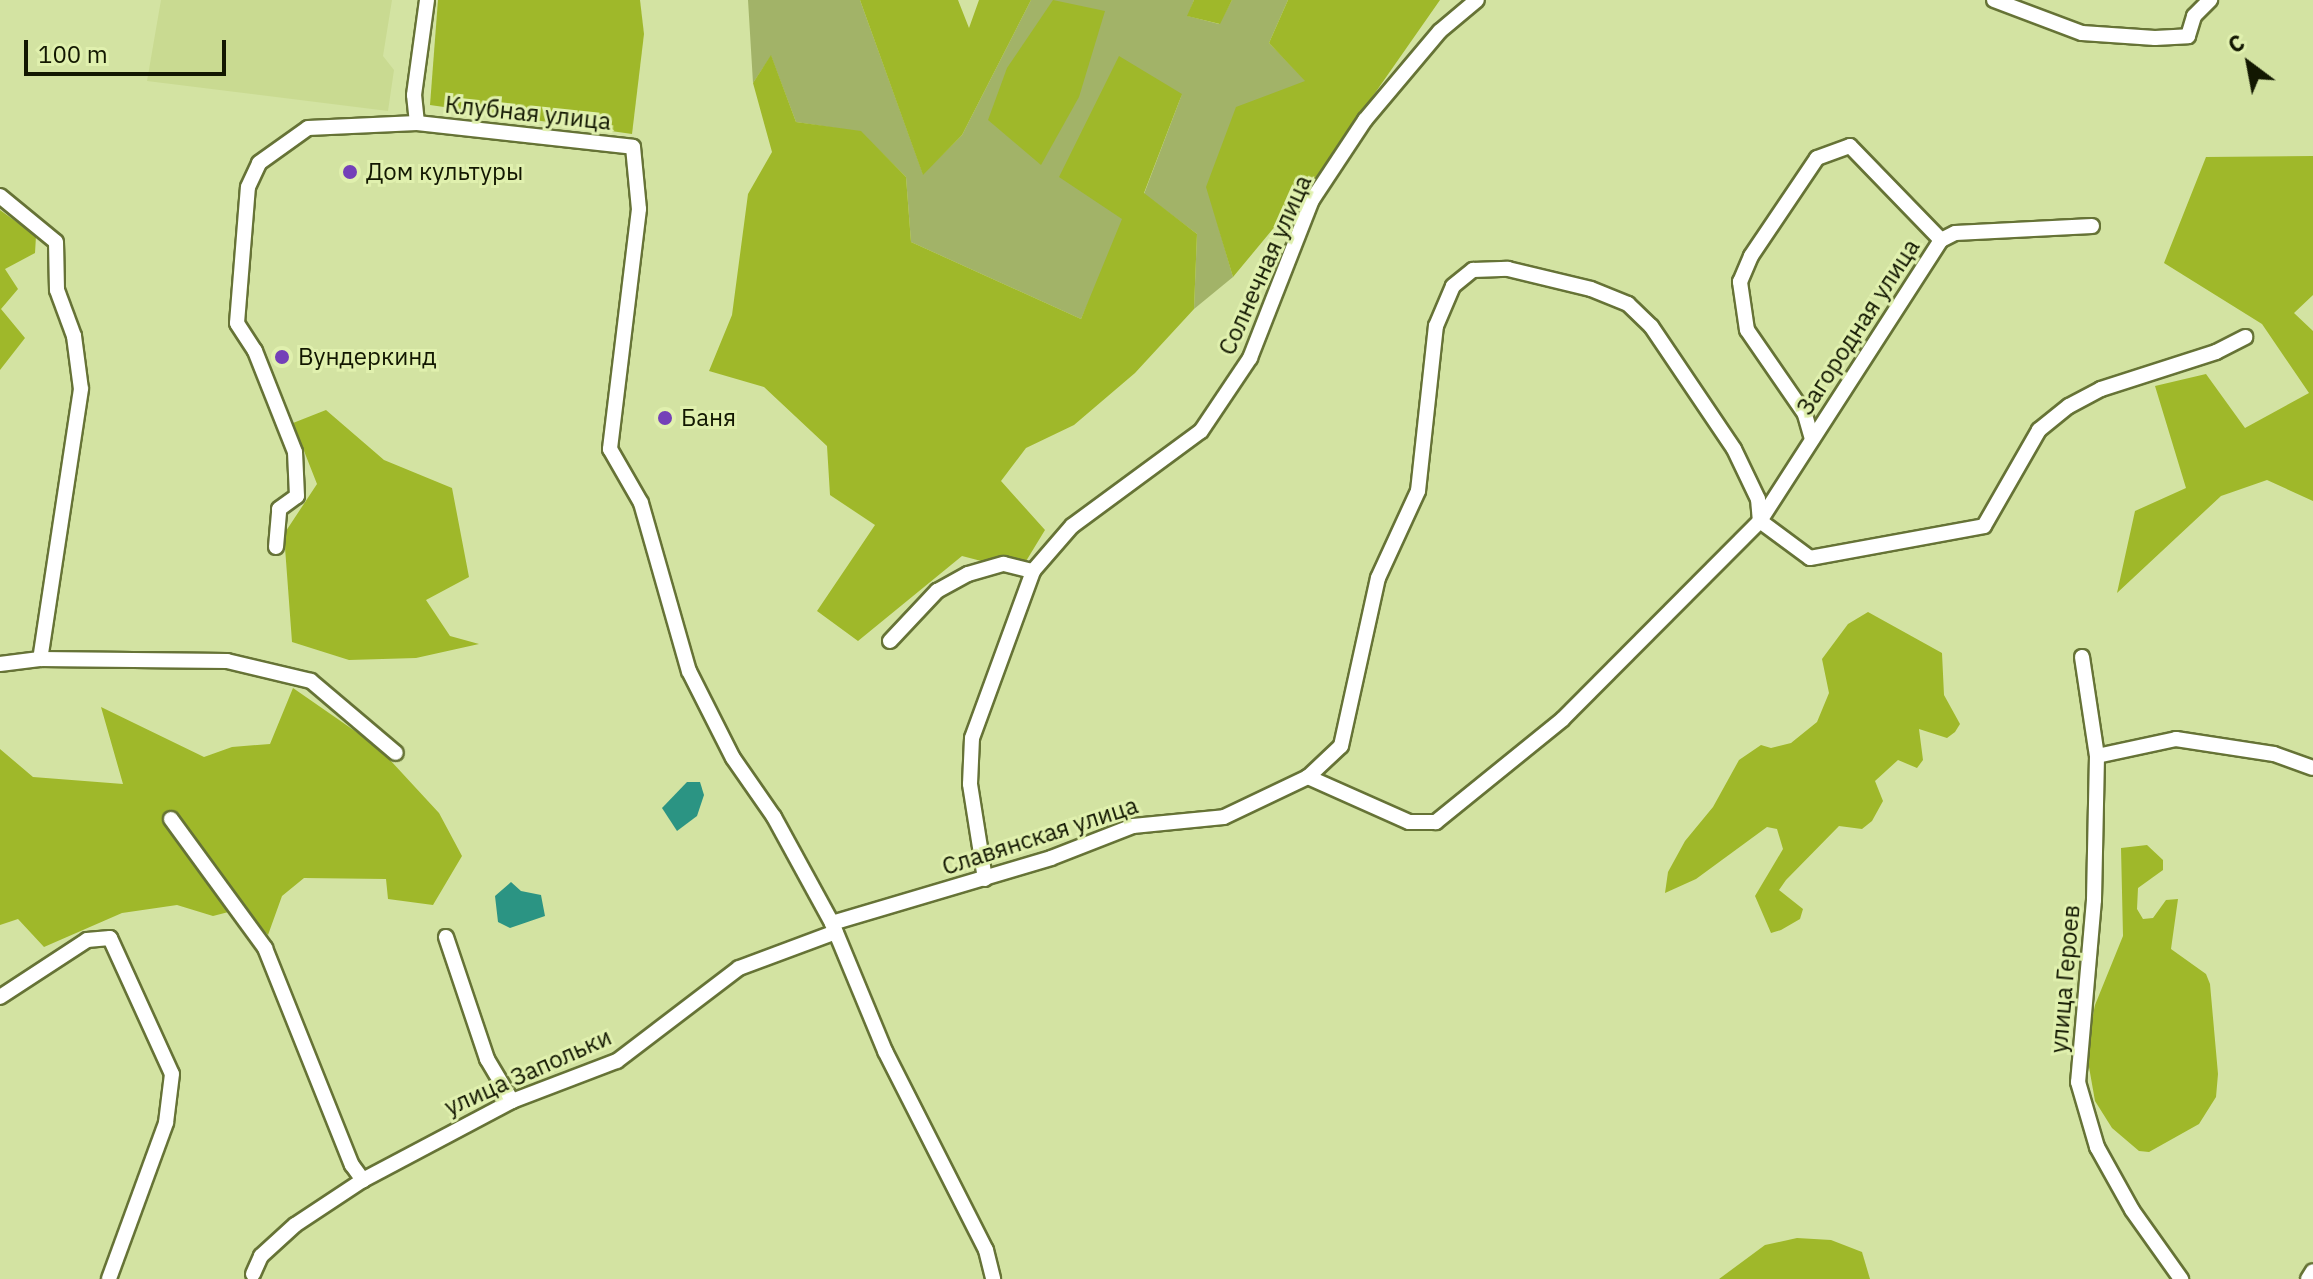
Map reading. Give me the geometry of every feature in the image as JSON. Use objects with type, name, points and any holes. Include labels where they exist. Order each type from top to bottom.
[{"type":"street","name":"Клубная улица","points":[[427,0],[414,95],[417,123],[633,147],[639,209],[610,449],[641,503],[689,671],[733,758],[774,817],[834,928]]},
{"type":"street","points":[[1994,0],[2082,33],[2155,38],[2188,36],[2194,16],[2210,0]]},
{"type":"street","name":"Солнечная улица","points":[[985,879],[970,784],[972,738],[1033,571],[1072,526],[1201,431],[1250,358],[1312,200],[1365,120],[1440,31],[1475,1]]},
{"type":"street","points":[[276,547],[279,509],[297,496],[295,452],[255,351],[237,323],[248,187],[259,163],[308,128],[417,123]]},
{"type":"street","name":"Загородная улица","points":[[1812,439],[1805,414],[1747,330],[1740,282],[1751,256],[1817,158],[1850,146],[1941,240]]},
{"type":"street","points":[[0,196],[56,242],[57,290],[74,336],[81,389],[40,659]]},
{"type":"street","name":"Загородная улица","points":[[1308,777],[1409,822],[1436,822],[1563,719],[1760,521],[1941,240],[1955,233],[2092,226]]},
{"type":"street","name":"Славянская улица","points":[[834,928],[1133,826],[1224,817],[1308,777],[1341,746],[1378,578],[1418,491],[1436,326],[1453,286],[1473,270],[1508,269],[1591,289],[1628,304],[1677,361],[1743,467],[1758,499],[1760,521]]},
{"type":"street","points":[[1760,521],[1810,558],[1984,526],[2039,430],[2069,406],[2101,389],[2216,352],[2245,337]]},
{"type":"street","points":[[890,641],[937,591],[968,574],[1004,564],[1033,571]]},
{"type":"street","name":"улица Героев","points":[[2082,657],[2097,756],[2094,900],[2078,1082],[2097,1147],[2132,1210],[2181,1279]]},
{"type":"street","points":[[0,664],[40,659],[227,661],[311,681],[396,753]]},
{"type":"street","points":[[2097,756],[2176,739],[2274,754],[2313,768]]},
{"type":"street","points":[[171,819],[265,948],[352,1165],[363,1180]]},
{"type":"street","points":[[834,928],[885,1051],[986,1250],[993,1279]]},
{"type":"street","name":"улица Запольки","points":[[253,1274],[261,1256],[295,1225],[363,1180],[512,1101],[617,1061],[739,968],[834,928]]},
{"type":"street","points":[[446,937],[487,1059],[512,1101]]},
{"type":"street","points":[[0,997],[87,940],[110,938],[172,1074],[166,1123],[109,1279]]},
{"type":"street","points":[[2308,1279],[2313,1271]]},
{"type":"shaded area","points":[[161,0],[392,0],[383,56],[394,70],[388,111],[147,81]]},
{"type":"shaded area","points":[[748,0],[860,0],[923,174],[962,135],[1031,0],[1194,0],[1188,16],[1219,24],[1232,0],[1288,0],[1269,43],[1306,81],[1207,187],[1233,277],[1194,309],[1197,234],[1144,194],[1182,94],[1081,319],[911,242],[906,177],[861,132],[796,122],[771,56],[753,83]]},
{"type":"green space","points":[[438,0],[640,0],[644,34],[632,134],[430,105]]},
{"type":"green space","points":[[860,0],[958,0],[969,28],[979,0],[1031,0],[962,135],[923,175]]},
{"type":"green space","points":[[1053,0],[1105,11],[1079,97],[1041,165],[988,120],[1007,68]]},
{"type":"green space","points":[[1194,0],[1232,0],[1220,24],[1187,16]]},
{"type":"green space","points":[[1288,0],[1440,0],[1317,176],[1233,277],[1206,187],[1236,107],[1305,81],[1269,43]]},
{"type":"green space","points":[[771,55],[796,122],[861,131],[906,177],[911,242],[1081,319],[1122,219],[1059,177],[1119,56],[1182,94],[1144,193],[1197,234],[1194,309],[1135,373],[1074,425],[1026,448],[1001,481],[1045,530],[1020,571],[962,556],[858,641],[817,611],[875,525],[830,495],[827,446],[764,387],[709,371],[732,315],[748,194],[772,152],[753,83]]},
{"type":"green space","points":[[2313,156],[2313,295],[2294,313],[2313,331],[2313,501],[2267,480],[2221,496],[2117,593],[2135,511],[2186,488],[2155,386],[2206,374],[2245,428],[2309,393],[2262,324],[2164,263],[2206,157]]},
{"type":"green space","points":[[0,210],[36,236],[35,253],[5,269],[18,289],[1,309],[25,338],[0,370]]},
{"type":"green space","points":[[326,410],[384,460],[452,488],[469,577],[426,600],[450,636],[479,644],[416,658],[349,660],[292,642],[284,534],[317,484],[293,423]]},
{"type":"green space","points":[[1868,612],[1942,653],[1944,695],[1960,724],[1955,732],[1947,738],[1919,729],[1923,760],[1917,768],[1898,760],[1875,781],[1883,801],[1872,821],[1862,829],[1839,826],[1786,880],[1779,890],[1803,909],[1800,919],[1781,930],[1771,933],[1755,896],[1783,849],[1777,829],[1767,827],[1696,879],[1665,893],[1668,872],[1685,841],[1713,807],[1739,760],[1761,745],[1771,748],[1791,743],[1817,722],[1829,693],[1822,659],[1848,624]]},
{"type":"green space","points":[[293,688],[378,747],[439,813],[462,856],[433,905],[388,899],[386,879],[304,878],[282,896],[268,935],[244,908],[213,916],[177,905],[122,913],[44,947],[18,919],[0,925],[0,749],[33,777],[123,784],[101,707],[204,757],[232,747],[270,744]]},
{"type":"green space","points":[[2147,845],[2163,860],[2163,870],[2138,888],[2137,909],[2143,919],[2153,918],[2166,900],[2178,899],[2171,949],[2206,974],[2210,984],[2218,1074],[2216,1097],[2199,1124],[2149,1152],[2139,1151],[2112,1128],[2095,1101],[2086,1050],[2095,1005],[2123,936],[2121,848]]},
{"type":"green space","points":[[1797,1238],[1831,1240],[1862,1252],[1870,1279],[1719,1279],[1765,1245]]},
{"type":"water","points":[[687,782],[700,782],[704,795],[697,816],[677,831],[662,808]]},
{"type":"water","points":[[511,882],[521,891],[541,895],[545,916],[510,928],[498,922],[495,896]]},
{"type":"place","name":"Дом культуры","points":[[350,172]]},
{"type":"place","name":"Вундеркинд","points":[[282,357]]},
{"type":"place","name":"Баня","points":[[665,418]]}]
